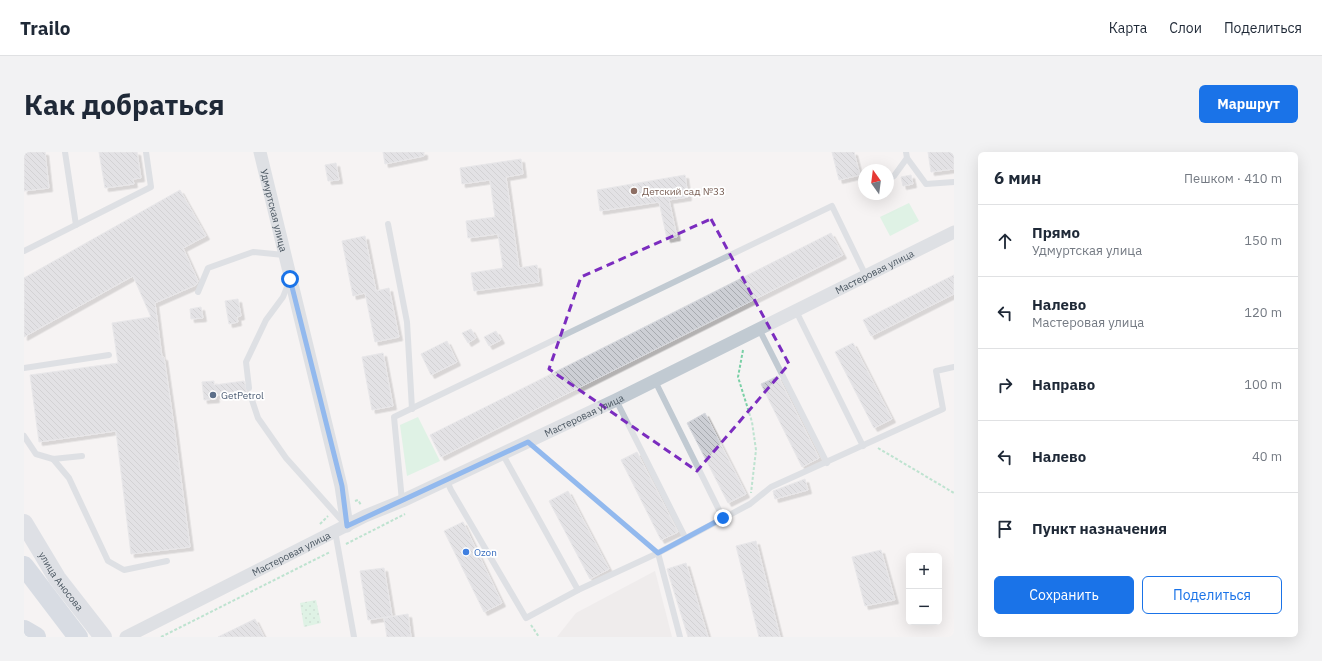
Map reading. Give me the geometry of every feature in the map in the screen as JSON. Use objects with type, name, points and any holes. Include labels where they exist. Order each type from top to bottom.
[{"type":"main road","points":[[32,563],[78,637]]},
{"type":"main road","points":[[24,630],[36,637]]},
{"type":"street","name":"Удмуртская улица","points":[[260,152],[284,255],[342,486],[347,526]]},
{"type":"street","name":"Мастеровая улица","points":[[126,637],[335,531],[616,400],[954,232]]},
{"type":"street","name":"улица Аносова","points":[[24,523],[32,563],[74,601],[103,637]]},
{"type":"lane","points":[[65,152],[76,225]]},
{"type":"lane","points":[[24,251],[151,187],[146,152]]},
{"type":"lane","points":[[894,176],[906,155],[926,184],[954,182]]},
{"type":"lane","points":[[402,501],[394,417],[832,206],[866,276]]},
{"type":"lane","points":[[388,224],[407,322],[412,409]]},
{"type":"lane","points":[[198,292],[208,268],[253,252],[284,255]]},
{"type":"lane","points":[[249,388],[246,362],[266,320],[283,297],[290,279]]},
{"type":"lane","points":[[796,310],[863,446]]},
{"type":"lane","points":[[759,329],[827,463]]},
{"type":"lane","points":[[24,368],[110,354]]},
{"type":"lane","points":[[446,479],[526,618],[578,590],[658,553],[685,537],[750,504],[771,487],[827,463],[943,409],[936,371],[954,366]]},
{"type":"lane","points":[[655,381],[723,518]]},
{"type":"lane","points":[[252,400],[258,418],[286,458],[347,526]]},
{"type":"lane","points":[[616,400],[685,537]]},
{"type":"lane","points":[[24,436],[36,454],[53,459],[82,456]]},
{"type":"lane","points":[[502,453],[578,590]]},
{"type":"lane","points":[[53,459],[69,478],[108,561],[124,570],[167,561]]},
{"type":"lane","points":[[335,531],[354,637]]},
{"type":"lane","points":[[658,553],[680,637]]},
{"type":"path","points":[[745,336],[738,377],[752,422],[756,450],[750,504]]},
{"type":"path","points":[[528,442],[658,553]]},
{"type":"path","points":[[870,443],[954,494]]},
{"type":"path","points":[[526,618],[539,637]]},
{"type":"highlighted area","points":[[711,219],[789,364],[697,471],[549,369],[581,277]]},
{"type":"shaded area","points":[[655,571],[672,637],[557,637],[576,613]]},
{"type":"green space","points":[[909,203],[919,221],[890,236],[880,217]]},
{"type":"green space","points":[[418,417],[440,461],[407,476],[400,425]]},
{"type":"green space","points":[[316,600],[321,623],[304,627],[300,603]]},
{"type":"building","points":[[24,152],[45,152],[49,188],[24,191]]},
{"type":"building","points":[[99,152],[137,152],[141,178],[133,179],[134,184],[105,188]]},
{"type":"building","points":[[383,152],[424,152],[424,156],[385,164]]},
{"type":"building","points":[[832,152],[854,152],[858,167],[858,175],[839,180]]},
{"type":"building","points":[[928,152],[954,152],[954,169],[931,172]]},
{"type":"building","points":[[521,159],[523,174],[506,177],[519,268],[537,265],[539,282],[474,291],[471,273],[503,268],[498,234],[468,238],[466,221],[495,217],[490,180],[462,184],[460,168]]},
{"type":"building","points":[[336,163],[339,180],[328,181],[325,165]]},
{"type":"building","points":[[685,175],[688,197],[669,200],[677,237],[667,239],[659,202],[600,211],[597,190]]},
{"type":"building","points":[[911,175],[913,184],[903,186],[901,177]]},
{"type":"building","points":[[180,190],[206,236],[183,248],[198,281],[196,285],[155,303],[162,357],[164,357],[174,426],[190,547],[131,554],[116,431],[39,442],[30,375],[118,363],[112,323],[151,317],[133,276],[24,337],[24,278]]},
{"type":"building","points":[[831,233],[843,255],[441,457],[430,435]]},
{"type":"building","points":[[365,236],[376,291],[389,288],[399,337],[375,342],[365,293],[353,296],[342,241]]},
{"type":"building","points":[[954,275],[954,294],[871,336],[863,320]]},
{"type":"building","points":[[238,299],[241,316],[237,317],[238,322],[229,324],[225,301]]},
{"type":"building","points":[[201,307],[203,318],[191,319],[190,309]]},
{"type":"building","points":[[471,329],[476,338],[468,343],[462,333]]},
{"type":"building","points":[[496,331],[501,340],[489,346],[484,337]]},
{"type":"building","points":[[447,341],[457,362],[431,375],[421,354]]},
{"type":"building","points":[[853,343],[892,419],[874,428],[835,352]]},
{"type":"building","points":[[383,353],[393,406],[372,410],[362,357]]},
{"type":"building","points":[[778,376],[819,458],[802,467],[761,384]]},
{"type":"building","points":[[214,381],[214,385],[244,381],[247,392],[215,395],[216,399],[204,400],[202,382]]},
{"type":"building","points":[[705,413],[746,494],[728,503],[687,423]]},
{"type":"building","points":[[637,452],[678,532],[661,540],[621,460]]},
{"type":"building","points":[[805,479],[808,490],[775,499],[773,491]]},
{"type":"building","points":[[568,491],[609,569],[590,579],[549,501]]},
{"type":"building","points":[[463,522],[502,603],[484,612],[444,531]]},
{"type":"building","points":[[756,541],[780,637],[759,637],[736,546]]},
{"type":"building","points":[[881,550],[895,600],[865,606],[852,557]]},
{"type":"building","points":[[686,563],[708,637],[688,637],[667,569]]},
{"type":"building","points":[[384,568],[392,616],[368,620],[360,571]]},
{"type":"building","points":[[408,614],[411,637],[387,637],[384,618]]},
{"type":"building","points":[[255,619],[264,637],[218,637]]},
{"type":"place","name":"Детский сад №33","points":[[634,191]]},
{"type":"place","name":"GetPetrol","points":[[213,395]]},
{"type":"place","name":"Ozon","points":[[466,552]]},
{"type":"route","points":[[290,279],[342,486],[347,526],[365,516],[402,501],[446,479],[528,442],[658,553],[685,537],[723,518]]}]
